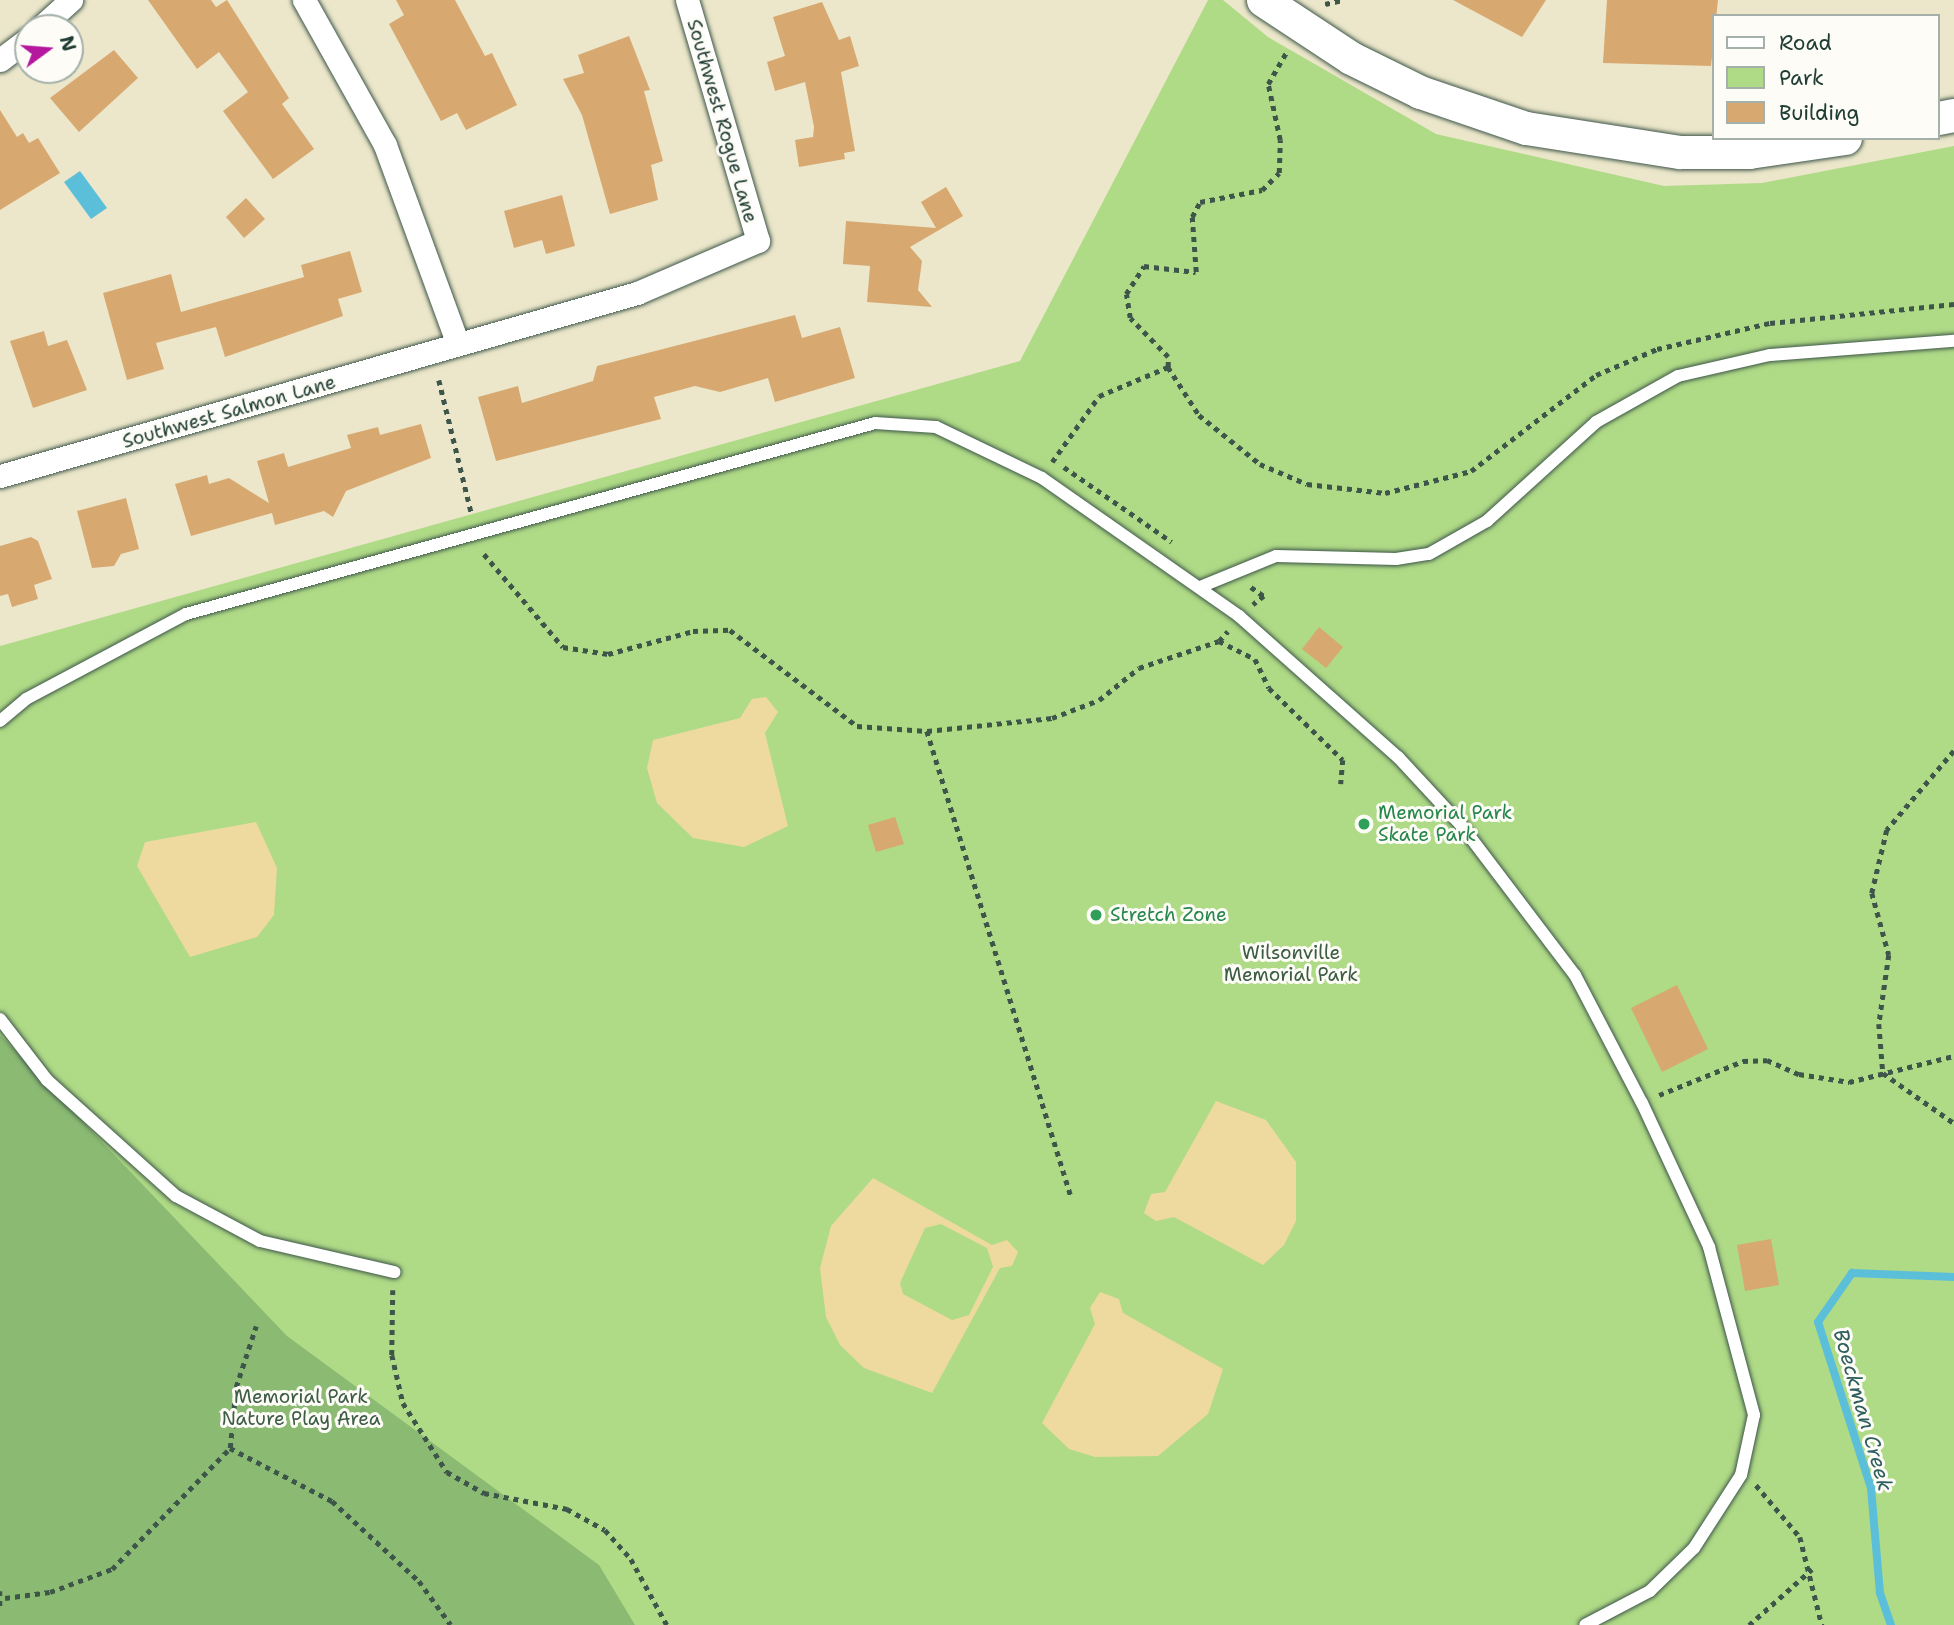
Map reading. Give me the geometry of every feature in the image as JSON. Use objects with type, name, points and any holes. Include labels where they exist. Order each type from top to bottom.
[{"type":"street","points":[[56,14],[71,0]]},
{"type":"street","points":[[304,0],[390,156],[458,344]]},
{"type":"street","name":"Southwest Rogue Lane","points":[[687,0],[758,241]]},
{"type":"street","points":[[1263,0],[1351,58],[1420,92],[1526,128],[1680,152],[1749,152],[1831,140]]},
{"type":"street","points":[[0,60],[14,49]]},
{"type":"street","name":"Southwest Salmon Lane","points":[[0,476],[637,293],[758,241]]},
{"type":"lane","points":[[1199,587],[1230,572],[1276,556],[1396,559],[1429,554],[1487,521],[1596,422],[1678,376],[1770,355],[1954,341]]},
{"type":"lane","points":[[0,721],[26,699],[186,614],[875,423],[936,427],[1042,478],[1239,616],[1335,694],[1461,825],[1575,975],[1643,1103],[1709,1247],[1754,1415],[1741,1475],[1694,1548],[1650,1591],[1585,1625]]},
{"type":"lane","points":[[0,1019],[47,1080],[176,1196],[260,1241],[394,1272]]},
{"type":"path","points":[[1317,4],[1343,0]]},
{"type":"path","points":[[1286,53],[1268,84],[1280,139],[1279,173],[1262,190],[1199,202],[1192,217],[1196,272],[1144,266],[1126,294],[1130,318],[1168,357],[1168,367],[1199,415],[1260,464],[1307,484],[1385,493],[1471,471],[1596,375],[1657,349],[1770,323],[1954,304]]},
{"type":"path","points":[[1060,448],[1075,424],[1111,388],[1168,367]]},
{"type":"path","points":[[439,380],[473,519]]},
{"type":"path","points":[[1053,460],[1115,497],[1175,545]]},
{"type":"path","points":[[484,554],[564,646],[608,654],[693,631],[730,630],[857,726],[927,731],[1075,711],[1139,668],[1219,641],[1239,616],[1264,596],[1230,572]]},
{"type":"path","points":[[1219,641],[1255,660],[1269,688],[1343,760],[1341,784]]},
{"type":"path","points":[[927,731],[1072,1198]]},
{"type":"path","points":[[1954,751],[1887,830],[1872,893],[1889,955],[1879,1024],[1884,1073],[1954,1123]]},
{"type":"path","points":[[1643,1103],[1743,1061],[1767,1060],[1834,1080],[1884,1073],[1954,1056]]},
{"type":"path","points":[[394,1272],[392,1355],[403,1403],[447,1472],[484,1493],[567,1509],[605,1530],[631,1559],[667,1625]]},
{"type":"path","points":[[5,1598],[50,1592],[112,1569],[230,1448],[236,1387],[256,1326]]},
{"type":"path","points":[[230,1448],[332,1501],[419,1581],[452,1625]]},
{"type":"path","points":[[1741,1475],[1788,1518],[1812,1569],[1822,1625]]},
{"type":"path","points":[[1749,1625],[1812,1569]]},
{"type":"path","points":[[0,1591],[5,1598]]},
{"type":"path","points":[[0,1608],[5,1598]]},
{"type":"green space","name":"Wilsonville Memorial Park","points":[[1208,0],[1223,0],[1268,37],[1436,134],[1664,186],[1762,183],[1954,146],[1954,1625],[0,1625],[0,646],[1020,361]]},
{"type":"green space","name":"Memorial Park Nature Play Area","points":[[0,1035],[287,1336],[599,1565],[635,1625],[0,1625]]},
{"type":"sand","points":[[766,697],[778,712],[765,733],[788,826],[744,847],[693,838],[657,803],[647,768],[653,740],[740,718],[752,699]]},
{"type":"sand","points":[[256,822],[277,868],[274,915],[257,937],[190,957],[137,866],[145,842]]},
{"type":"sand","points":[[1216,1101],[1266,1120],[1296,1162],[1296,1221],[1284,1245],[1263,1265],[1174,1217],[1156,1221],[1144,1213],[1151,1194],[1165,1192]]},
{"type":"sand","points":[[873,1178],[992,1245],[1007,1240],[1018,1252],[1012,1266],[1000,1268],[932,1393],[864,1368],[840,1345],[826,1317],[820,1268],[831,1226]],"holes":[[[941,1224],[987,1248],[993,1267],[969,1315],[952,1320],[903,1294],[900,1283],[925,1228]]]},
{"type":"sand","points":[[1100,1292],[1119,1299],[1123,1313],[1223,1369],[1208,1414],[1158,1456],[1095,1457],[1069,1449],[1042,1423],[1095,1324],[1090,1308]]},
{"type":"water","points":[[80,171],[107,208],[91,219],[64,182]]},
{"type":"building","points":[[148,0],[211,0],[216,7],[227,0],[289,98],[282,104],[314,149],[273,179],[223,111],[248,92],[219,52],[197,69]]},
{"type":"building","points":[[396,0],[455,0],[485,56],[492,53],[517,105],[466,130],[457,113],[441,121],[389,24],[404,15]]},
{"type":"building","points":[[1453,0],[1546,0],[1522,37]]},
{"type":"building","points":[[1607,0],[1718,0],[1717,14],[1713,14],[1711,66],[1603,63]]},
{"type":"building","points":[[822,2],[839,40],[850,36],[859,66],[841,72],[855,151],[844,153],[845,159],[799,167],[795,140],[813,137],[814,127],[805,82],[775,91],[767,62],[785,56],[773,17]]},
{"type":"building","points":[[629,36],[650,90],[644,91],[663,161],[651,165],[658,200],[610,214],[582,115],[563,79],[584,73],[578,55]]},
{"type":"building","points":[[114,50],[138,78],[79,132],[50,98],[69,84],[84,84],[84,72]]},
{"type":"building","points":[[0,110],[17,137],[23,133],[29,143],[38,138],[60,173],[0,210]]},
{"type":"building","points":[[946,187],[963,216],[910,247],[922,261],[918,290],[932,307],[867,302],[870,266],[843,264],[846,221],[936,228],[921,202]]},
{"type":"building","points":[[562,195],[575,246],[546,254],[542,240],[514,248],[504,211]]},
{"type":"building","points":[[246,198],[265,219],[244,238],[226,217]]},
{"type":"building","points":[[350,251],[362,292],[338,299],[343,316],[225,357],[216,327],[156,343],[164,369],[127,380],[103,293],[171,274],[181,312],[304,277],[301,265]]},
{"type":"building","points":[[795,315],[802,338],[840,327],[855,378],[775,402],[768,378],[720,392],[695,386],[654,397],[661,419],[496,461],[478,397],[518,386],[522,403],[593,381],[597,366]]},
{"type":"building","points":[[44,331],[48,346],[67,340],[87,390],[33,408],[10,341]]},
{"type":"building","points":[[421,424],[431,458],[346,491],[333,517],[324,511],[275,525],[272,513],[191,536],[175,484],[207,475],[209,484],[229,478],[269,503],[257,461],[284,453],[288,467],[351,448],[347,435],[378,427],[380,435]]},
{"type":"building","points":[[126,498],[139,549],[121,554],[114,566],[92,568],[77,511]]},
{"type":"building","points":[[31,537],[38,541],[52,579],[34,585],[38,599],[12,607],[8,594],[0,596],[0,546]]},
{"type":"building","points":[[1319,627],[1343,647],[1326,668],[1302,649]]},
{"type":"building","points":[[895,817],[904,844],[876,852],[868,825]]},
{"type":"building","points":[[1677,985],[1708,1049],[1662,1072],[1631,1008]]},
{"type":"building","points":[[1771,1239],[1779,1285],[1745,1291],[1737,1245]]},
{"type":"waterway","name":"Boeckman Creek","points":[[1891,1625],[1880,1593],[1871,1488],[1818,1322],[1852,1273],[1954,1277]]},
{"type":"place","name":"Memorial Park Skate Park","points":[[1364,824]]},
{"type":"place","name":"Stretch Zone","points":[[1096,915]]}]
